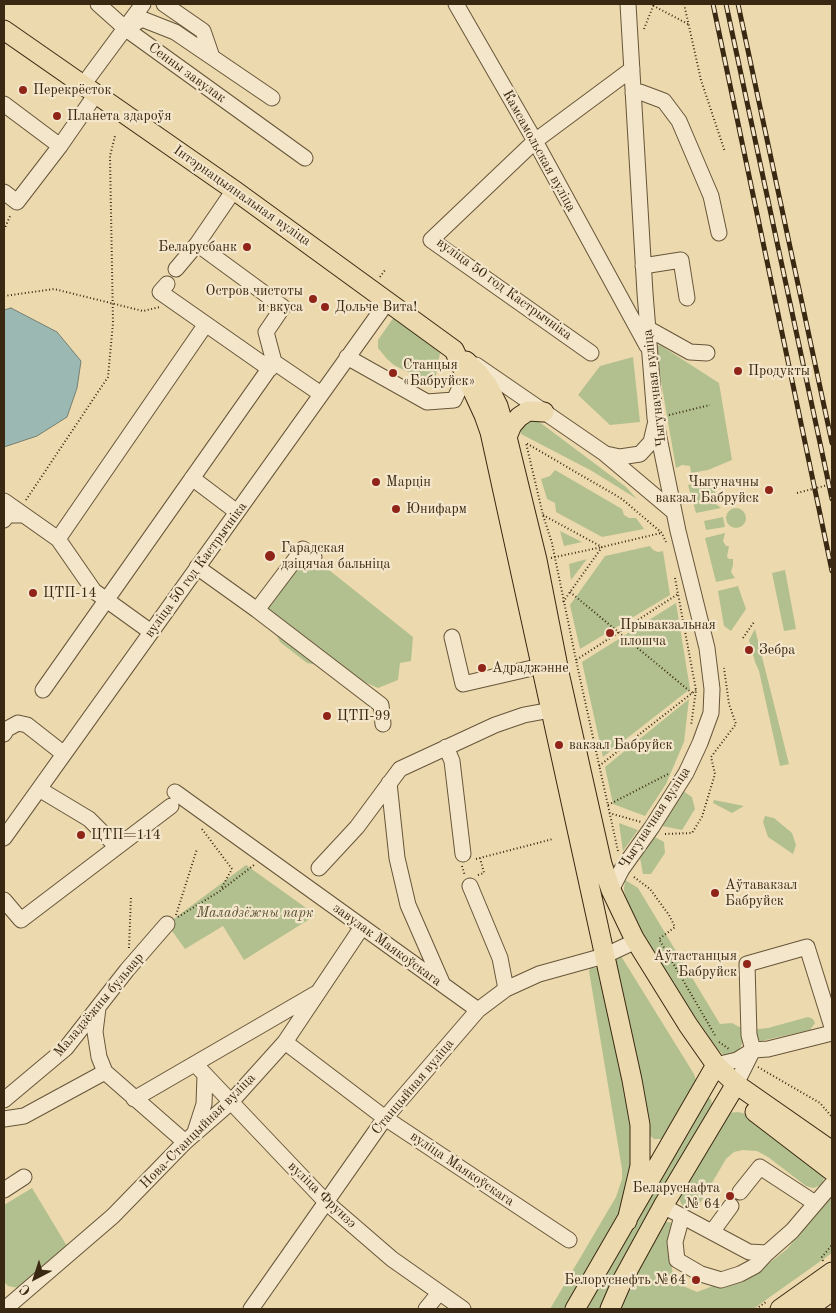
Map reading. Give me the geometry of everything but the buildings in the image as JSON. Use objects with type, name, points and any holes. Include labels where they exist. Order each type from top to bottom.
[{"type":"main road","name":"Інтэрнацыянальная вуліца","points":[[4,31],[234,190],[454,350],[466,375]]},
{"type":"main road","points":[[454,350],[478,373],[488,386],[498,406],[537,560],[560,676],[602,864],[630,944]]},
{"type":"main road","points":[[466,375],[490,432],[632,1080],[640,1125],[640,1166],[627,1221]]},
{"type":"main road","points":[[507,437],[512,425],[519,416],[528,411],[544,412]]},
{"type":"main road","points":[[587,872],[630,944],[688,1025],[713,1070],[832,1171]]},
{"type":"main road","points":[[575,1309],[713,1070]]},
{"type":"main road","points":[[732,1088],[832,1151]]},
{"type":"main road","points":[[610,1309],[663,1206],[732,1088]]},
{"type":"main road","points":[[780,1309],[830,1275]]},
{"type":"main road","points":[[807,1309],[830,1275]]},
{"type":"street","name":"Сенны завулак","points":[[98,4],[126,29],[305,158]]},
{"type":"street","points":[[4,192],[17,202],[60,146],[90,90],[143,4]]},
{"type":"street","points":[[164,4],[203,31],[212,57]]},
{"type":"street","name":"Камсамольская вуліца","points":[[456,4],[535,140],[620,300],[649,350]]},
{"type":"street","name":"Чыгуначная вуліца","points":[[611,890],[622,869],[657,820],[686,773],[711,713],[712,689],[707,648],[674,512],[655,418],[644,292],[628,4]]},
{"type":"street","points":[[126,29],[142,19],[175,32],[272,98]]},
{"type":"street","name":"вуліца 50 год Кастрычніка","points":[[591,353],[431,240],[535,140],[632,69]]},
{"type":"street","points":[[633,93],[640,92],[664,102],[680,121],[711,196],[719,233]]},
{"type":"street","points":[[4,104],[60,146]]},
{"type":"street","points":[[176,270],[197,244],[234,190]]},
{"type":"street","points":[[43,690],[272,366],[266,332],[283,307],[197,244]]},
{"type":"street","points":[[643,266],[681,260],[687,298]]},
{"type":"street","points":[[167,284],[160,292],[272,366],[321,394]]},
{"type":"street","points":[[620,300],[633,301],[644,292]]},
{"type":"street","name":"вуліца 50 год Кастрычніка","points":[[4,838],[388,301]]},
{"type":"street","points":[[58,539],[206,324]]},
{"type":"street","points":[[647,328],[690,352],[707,353]]},
{"type":"street","points":[[454,350],[604,453],[674,512]]},
{"type":"street","points":[[347,358],[427,402],[454,400],[466,375]]},
{"type":"street","points":[[604,453],[620,457],[640,454],[651,442],[655,418]]},
{"type":"street","points":[[192,478],[237,512]]},
{"type":"street","points":[[4,501],[58,539],[94,591],[151,632]]},
{"type":"street","points":[[4,520],[7,515],[21,513]]},
{"type":"street","points":[[257,610],[303,549],[314,557]]},
{"type":"street","points":[[197,567],[257,610],[381,705],[383,724]]},
{"type":"street","points":[[452,637],[463,684],[541,666]]},
{"type":"street","points":[[319,868],[357,827],[400,769],[495,725],[524,715],[551,710]]},
{"type":"street","points":[[4,734],[7,729],[18,722],[27,724],[64,754]]},
{"type":"street","points":[[446,747],[452,761],[465,859]]},
{"type":"street","points":[[389,783],[397,858],[408,905],[443,985]]},
{"type":"street","points":[[8,905],[21,920],[117,847],[89,819],[39,789]]},
{"type":"street","name":"завулак Маякоўскага","points":[[117,847],[173,799],[264,857],[478,1010]]},
{"type":"street","points":[[470,880],[500,958],[506,989]]},
{"type":"street","name":"Маладзёжны бульвар","points":[[4,1100],[66,1048],[127,970],[167,924]]},
{"type":"street","name":"Нова-Станцыйная вуліца","points":[[5,1309],[113,1216],[190,1138],[231,1102],[285,1042],[362,927]]},
{"type":"street","name":"Станцыйная вуліца","points":[[251,1309],[384,1118],[478,1010],[506,989],[539,974],[604,956],[630,944]]},
{"type":"street","points":[[732,1088],[750,1055],[747,964],[807,947],[832,1027]]},
{"type":"street","points":[[134,1099],[318,992]]},
{"type":"street","points":[[98,1008],[95,1032],[99,1057],[105,1072],[134,1099],[190,1138],[204,1104],[205,1075]]},
{"type":"street","points":[[713,1070],[768,1049],[832,1033]]},
{"type":"street","name":"вуліца Маякоўскага","points":[[285,1042],[384,1118],[568,1240]]},
{"type":"street","name":"вуліца Фрунзэ","points":[[195,1064],[326,1202],[392,1259],[463,1309]]},
{"type":"street","points":[[4,1119],[24,1116],[105,1072]]},
{"type":"street","points":[[740,1192],[760,1166],[814,1203]]},
{"type":"street","points":[[4,1190],[24,1177]]},
{"type":"street","points":[[682,1216],[675,1242],[677,1260],[701,1274],[721,1280],[740,1274],[754,1266],[792,1231],[832,1184]]},
{"type":"street","points":[[663,1206],[749,1252],[766,1253]]},
{"type":"street","points":[[712,1232],[731,1206]]},
{"type":"street","points":[[426,1309],[439,1293]]},
{"type":"path","points":[[650,4],[688,24]]},
{"type":"path","points":[[684,4],[701,80],[725,152]]},
{"type":"path","points":[[21,513],[108,377],[113,323],[110,156],[115,136]]},
{"type":"path","points":[[4,230],[17,202]]},
{"type":"path","points":[[4,296],[54,289],[143,311],[177,304]]},
{"type":"path","points":[[655,418],[710,405]]},
{"type":"path","points":[[576,660],[552,543],[543,515],[526,443],[622,499],[662,532],[668,546]]},
{"type":"path","points":[[797,493],[832,484]]},
{"type":"path","points":[[543,515],[602,547]]},
{"type":"path","points":[[555,557],[662,532]]},
{"type":"path","points":[[563,602],[602,547]]},
{"type":"path","points":[[675,578],[696,690],[690,734]]},
{"type":"path","points":[[570,592],[692,693]]},
{"type":"path","points":[[744,638],[754,622]]},
{"type":"path","points":[[600,766],[696,690]]},
{"type":"path","points":[[661,834],[692,833],[702,817],[714,774],[711,757],[736,724],[729,704]]},
{"type":"path","points":[[608,806],[672,772]]},
{"type":"path","points":[[609,813],[646,824]]},
{"type":"path","points":[[199,824],[232,869],[220,891]]},
{"type":"path","points":[[480,858],[484,873],[470,880],[465,859],[480,858],[553,839]]},
{"type":"path","points":[[197,849],[183,897],[174,919],[220,891],[264,857]]},
{"type":"path","points":[[127,970],[131,896]]},
{"type":"path","points":[[750,1055],[768,1074],[820,1103],[832,1117]]},
{"type":"path","points":[[830,1275],[822,1258],[832,1244]]},
{"type":"green space","points":[[394,317],[440,353],[435,380],[425,381],[394,365],[378,348],[378,340]]},
{"type":"green space","points":[[660,345],[719,383],[732,460],[708,470],[691,473],[690,466],[682,465],[676,468],[655,347]]},
{"type":"green space","points":[[633,357],[640,422],[610,425],[578,395],[600,366]]},
{"type":"green space","points":[[534,418],[626,487],[637,499],[592,471],[521,434],[520,427]]},
{"type":"green space","points":[[555,470],[622,509],[624,515],[629,518],[636,518],[644,529],[602,537],[556,512],[555,503],[547,499],[541,479],[550,476]]},
{"type":"green space","points":[[710,480],[714,483],[712,488],[716,491],[713,496],[718,499],[716,504],[721,508],[696,513],[688,485]]},
{"type":"green space","points":[[736,508],[743,511],[746,518],[743,525],[736,528],[729,525],[726,518],[729,511]]},
{"type":"green space","points":[[723,517],[725,527],[706,530],[704,521]]},
{"type":"green space","points":[[560,531],[582,542],[564,546]]},
{"type":"green space","points":[[725,533],[723,541],[726,546],[729,546],[727,557],[733,559],[731,572],[735,578],[716,582],[705,538]]},
{"type":"green space","points":[[650,546],[658,552],[663,551],[670,595],[580,649],[570,605],[605,556]]},
{"type":"green space","points":[[587,559],[571,580],[569,564]]},
{"type":"green space","points":[[300,561],[329,570],[413,637],[411,661],[400,663],[398,680],[378,688],[333,668],[307,663],[280,642],[264,612]]},
{"type":"green space","points":[[785,570],[796,629],[784,631],[772,573]]},
{"type":"green space","points":[[738,586],[746,609],[731,631],[724,626],[718,591]]},
{"type":"green space","points":[[676,603],[690,689],[603,757],[582,662]]},
{"type":"green space","points":[[755,629],[789,764],[780,766],[759,671],[749,640]]},
{"type":"green space","points":[[689,699],[684,742],[666,784],[645,816],[613,804],[605,767]]},
{"type":"green space","points":[[683,791],[692,797],[695,809],[682,830],[662,826]]},
{"type":"green space","points":[[714,800],[744,806],[732,813],[713,803]]},
{"type":"green space","points":[[765,816],[774,818],[792,833],[796,845],[793,854],[768,837],[763,822]]},
{"type":"green space","points":[[619,823],[638,830],[623,851]]},
{"type":"green space","points":[[655,837],[664,842],[665,853],[651,874],[643,874],[640,858]]},
{"type":"green space","name":"Маладзёжны парк","points":[[246,865],[316,915],[244,960],[223,926],[185,949],[167,924]]},
{"type":"green space","points":[[625,880],[638,888],[720,1024],[732,1023],[743,1029],[744,1040],[739,1050],[730,1056],[723,1055],[716,1047],[691,1011],[633,917],[626,902]]},
{"type":"green space","points":[[614,954],[621,956],[696,1080],[695,1087],[663,1139],[654,1139],[649,1135]]},
{"type":"green space","points":[[591,967],[597,968],[602,973],[632,1118],[634,1161],[629,1189],[611,1236],[569,1309],[550,1309],[616,1197],[622,1179],[622,1169],[589,971]]},
{"type":"green space","points":[[808,1017],[813,1019],[815,1023],[810,1030],[761,1041],[755,1039],[755,1031],[758,1029]]},
{"type":"green space","points":[[706,1098],[711,1099],[712,1105],[613,1282],[601,1309],[584,1309]]},
{"type":"green space","points":[[729,1113],[743,1113],[820,1170],[824,1178],[822,1185],[813,1188],[806,1186],[768,1157],[757,1151],[743,1150],[734,1152],[726,1159],[699,1205],[694,1209],[688,1209],[682,1205],[679,1199],[682,1193]]},
{"type":"green space","points":[[32,1188],[67,1246],[19,1288],[8,1286],[4,1282],[4,1205]]},
{"type":"green space","points":[[832,1195],[832,1253],[753,1309],[619,1309],[621,1302],[665,1222],[670,1222],[673,1226],[670,1256],[674,1282],[697,1292],[718,1284],[736,1282],[768,1264],[787,1249]]},
{"type":"water","points":[[11,308],[57,332],[81,361],[77,388],[67,417],[37,436],[4,447],[4,310]]},
{"type":"railway","points":[[713,4],[832,571]]},
{"type":"railway","points":[[726,4],[832,499]]},
{"type":"railway","points":[[738,4],[832,443]]},
{"type":"place","name":"Перекрёсток","points":[[23,90]]},
{"type":"place","name":"Планета здароўя","points":[[57,116]]},
{"type":"place","name":"Беларусбанк","points":[[247,247]]},
{"type":"place","name":"Остров чистоты и вкуса","points":[[313,299]]},
{"type":"place","name":"Дольче Вита!","points":[[325,307]]},
{"type":"place","name":"Продукты","points":[[738,371]]},
{"type":"place","name":"Станцыя «Бабруйск»","points":[[393,373]]},
{"type":"place","name":"Марцін","points":[[376,482]]},
{"type":"place","name":"Чыгуначны вакзал Бабруйск","points":[[769,490]]},
{"type":"place","name":"Юнифарм","points":[[396,509]]},
{"type":"place","name":"Гарадская дзіцячая бальніца","points":[[270,556]]},
{"type":"place","name":"ЦТП-14","points":[[33,593]]},
{"type":"place","name":"Прывакзальная плошча","points":[[610,633]]},
{"type":"place","name":"Зебра","points":[[749,650]]},
{"type":"place","name":"Адраджэнне","points":[[482,668]]},
{"type":"place","name":"ЦТП-99","points":[[327,716]]},
{"type":"place","name":"вакзал Бабруйск","points":[[559,745]]},
{"type":"place","name":"ЦТП=114","points":[[81,835]]},
{"type":"place","name":"Аўтавакзал Бабруйск","points":[[715,893]]},
{"type":"place","name":"Аўтастанцыя Бабруйск","points":[[747,964]]},
{"type":"place","name":"Беларуснафта № 64","points":[[730,1196]]},
{"type":"place","name":"Белоруснефть №64","points":[[696,1280]]}]
